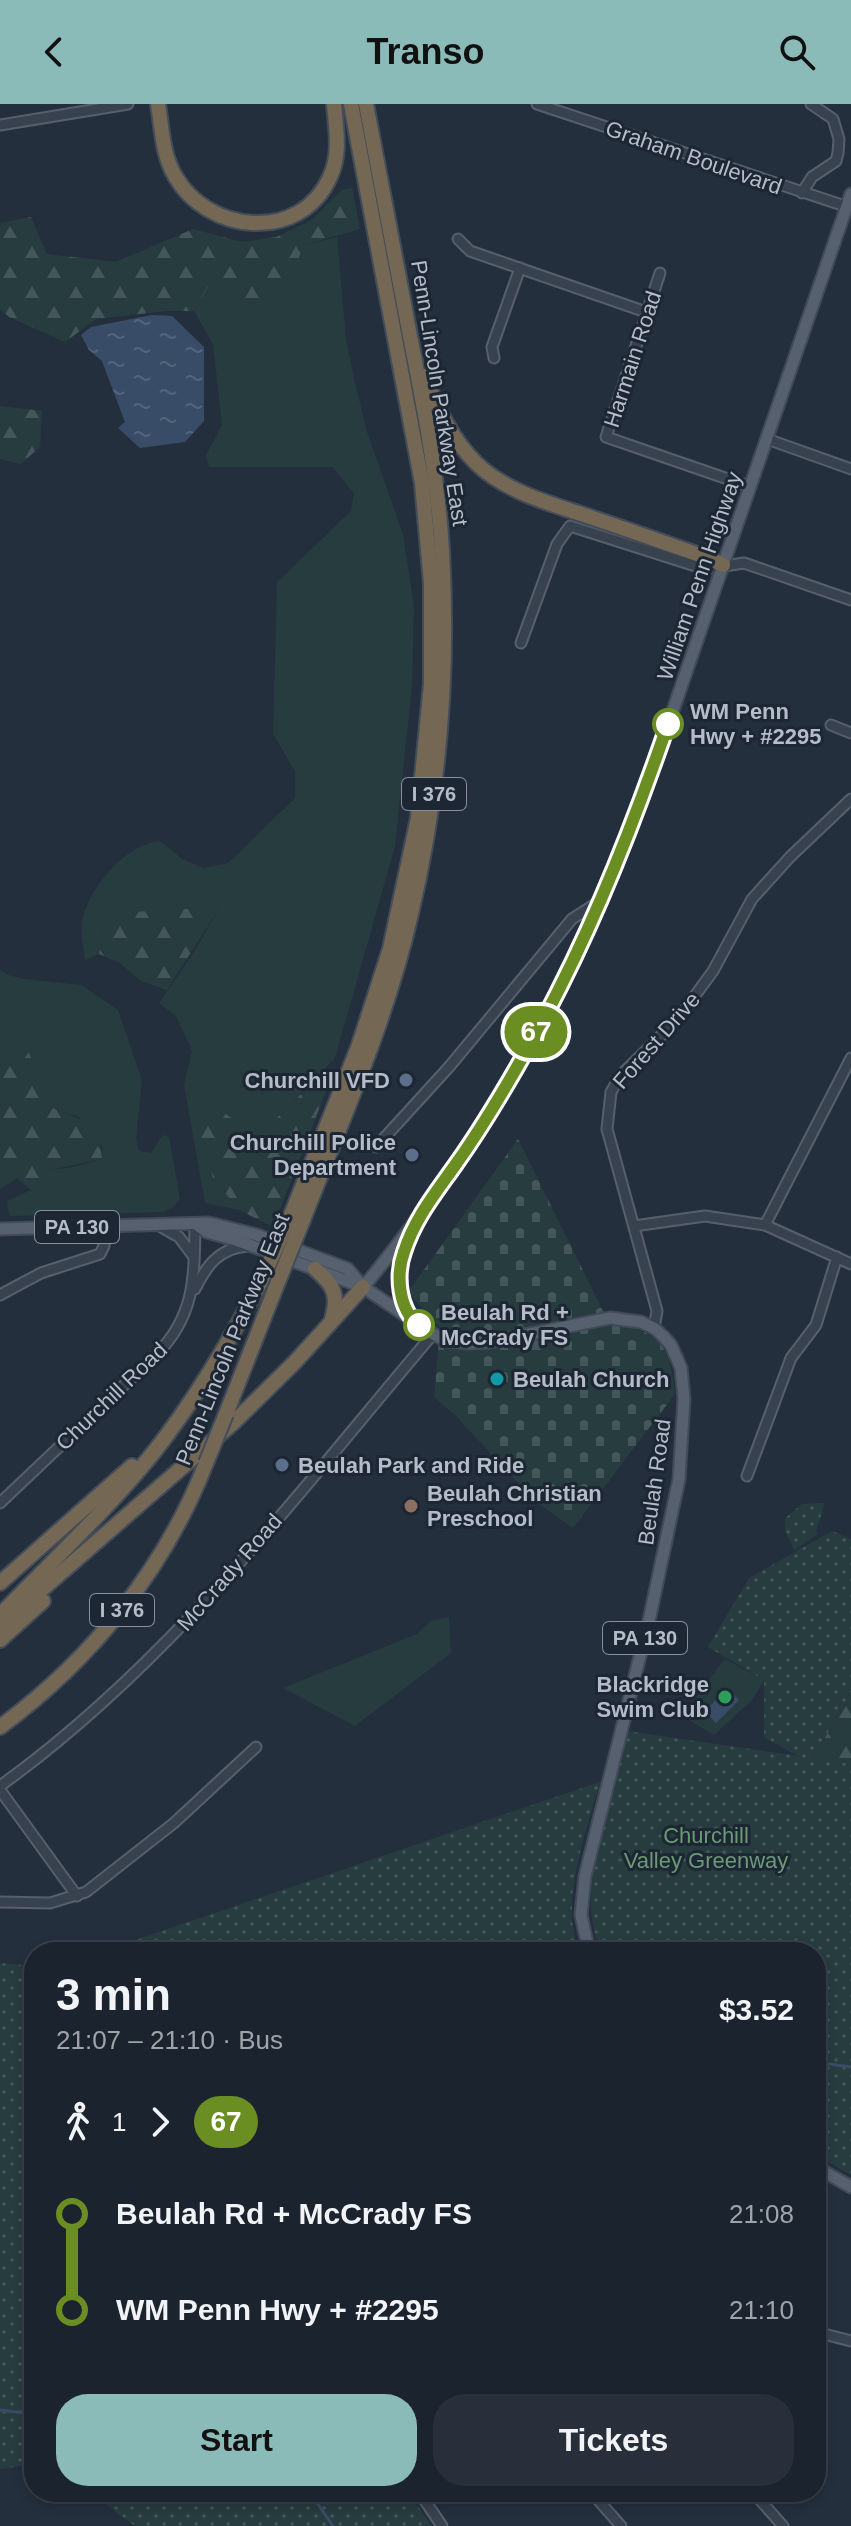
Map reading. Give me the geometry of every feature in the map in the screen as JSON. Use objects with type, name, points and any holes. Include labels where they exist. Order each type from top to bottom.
[{"type":"highway","points":[[158,104],[167,157],[189,196],[217,216],[260,224],[299,212],[325,186],[337,152],[334,104]]},
{"type":"highway","name":"Penn-Lincoln Parkway East","points":[[0,1727],[56,1682],[115,1619],[169,1541],[206,1463],[276,1287],[297,1217],[390,949],[418,818],[431,684],[431,583],[422,483],[351,104]]},
{"type":"highway","name":"Penn-Lincoln Parkway East","points":[[0,1615],[121,1489],[168,1434],[216,1364],[297,1217],[358,1081],[392,985],[420,876],[435,786],[445,651],[442,549],[431,448],[366,104]]},
{"type":"highway","points":[[413,349],[448,429],[470,457],[497,479],[527,496],[723,565]]},
{"type":"highway","points":[[315,1269],[331,1283],[335,1292],[331,1323]]},
{"type":"highway","points":[[0,1640],[251,1407],[363,1287]]},
{"type":"highway","points":[[0,1583],[168,1434]]},
{"type":"highway","points":[[0,1626],[153,1496]]},
{"type":"main road","name":"William Penn Highway","points":[[363,1287],[417,1218],[512,1076],[603,899],[640,806],[849,208],[851,194]]},
{"type":"main road","points":[[411,1319],[401,1291],[399,1271],[417,1218]]},
{"type":"main road","name":"PA 130","points":[[0,1229],[209,1223],[269,1239],[348,1269],[363,1287]]},
{"type":"main road","name":"PA 130","points":[[195,1224],[207,1232],[254,1246],[363,1287],[433,1334],[450,1341],[479,1343],[610,1318],[628,1319],[654,1328]]},
{"type":"main road","name":"Beulah Road","points":[[587,1942],[581,1915],[585,1876],[650,1616],[674,1508],[682,1454],[684,1399],[681,1368],[671,1345],[654,1328]]},
{"type":"main road","points":[[826,2173],[851,2187]]},
{"type":"street","points":[[0,125],[128,104]]},
{"type":"street","name":"Graham Boulevard","points":[[537,104],[849,208]]},
{"type":"street","points":[[802,193],[812,177],[836,161],[838,153],[839,139],[833,119],[811,104]]},
{"type":"street","points":[[458,239],[470,251],[646,312]]},
{"type":"street","points":[[494,358],[492,347],[520,268]]},
{"type":"street","name":"Harmain Road","points":[[660,273],[606,437],[751,487]]},
{"type":"street","points":[[767,439],[851,469]]},
{"type":"street","points":[[521,643],[557,544],[570,526],[705,569],[744,563],[851,600]]},
{"type":"street","points":[[831,725],[851,733]]},
{"type":"street","name":"Forest Drive","points":[[654,1328],[657,1311],[607,1129],[611,1092],[621,1075],[677,1020],[713,971],[752,899],[790,857],[851,799]]},
{"type":"street","points":[[376,1147],[449,1067],[572,919],[603,899]]},
{"type":"street","points":[[765,1225],[851,1058]]},
{"type":"street","points":[[634,1226],[705,1216],[765,1225],[851,1264]]},
{"type":"street","points":[[154,1224],[179,1237],[194,1257]]},
{"type":"street","name":"Churchill Road","points":[[0,1503],[165,1345],[184,1317],[191,1295],[195,1224]]},
{"type":"street","points":[[0,1295],[41,1273],[100,1254],[104,1246],[105,1226]]},
{"type":"street","points":[[191,1295],[207,1266],[220,1254],[236,1247],[254,1246]]},
{"type":"street","points":[[747,1476],[791,1358],[816,1325],[837,1257]]},
{"type":"street","name":"McCrady Road","points":[[0,1788],[95,1711],[178,1632],[433,1334]]},
{"type":"street","points":[[0,1902],[50,1903],[77,1896],[146,1847],[256,1747]]},
{"type":"street","points":[[0,1788],[77,1896]]},
{"type":"street","points":[[826,2335],[851,2341]]},
{"type":"street","points":[[426,2502],[442,2526]]},
{"type":"street","points":[[600,2502],[621,2526]]},
{"type":"street","points":[[762,2502],[783,2526]]},
{"type":"green space","points":[[352,188],[360,229],[304,245],[281,302],[238,311],[209,285],[194,311],[96,319],[65,342],[9,317],[0,309],[0,223],[31,217],[47,254],[116,262],[193,229],[242,242],[276,237],[310,221],[342,190]]},
{"type":"green space","points":[[337,237],[346,339],[353,374],[367,432],[403,534],[414,606],[412,687],[395,846],[335,1058],[257,1139],[220,1109],[213,1178],[239,1210],[205,1203],[184,1085],[192,1051],[176,1016],[159,1003],[220,907],[104,929],[99,954],[85,960],[82,926],[86,909],[100,883],[134,850],[160,841],[182,859],[204,868],[228,863],[295,798],[295,771],[273,734],[277,582],[351,511],[354,493],[332,467],[209,467],[206,455],[222,425],[213,344],[194,311],[209,284],[304,245]]},
{"type":"green space","points":[[0,406],[42,411],[40,447],[21,464],[0,459]]},
{"type":"green space","points":[[220,907],[167,990],[141,981],[120,963],[99,954],[104,929],[134,912]]},
{"type":"green space","points":[[0,970],[24,979],[81,985],[118,1010],[142,1080],[136,1139],[139,1151],[151,1153],[163,1135],[169,1137],[180,1199],[172,1208],[163,1212],[9,1216],[7,1201],[31,1190],[49,1170],[102,1159],[102,1146],[79,1117],[48,1108],[38,1096],[38,1073],[0,1041]]},
{"type":"green space","points":[[0,1041],[26,1047],[38,1073],[38,1096],[59,1111],[88,1123],[100,1142],[102,1159],[49,1170],[31,1190],[17,1178],[0,1189]]},
{"type":"green space","points":[[334,1071],[273,1227],[239,1210],[213,1178],[196,1116],[220,1109],[257,1138],[301,1094]]},
{"type":"green space","points":[[518,1139],[609,1323],[640,1330],[659,1342],[670,1363],[673,1377],[675,1394],[573,1528],[535,1501],[456,1416],[434,1397],[440,1328],[408,1292]]},
{"type":"green space","points":[[825,1503],[816,1531],[818,1534],[794,1550],[785,1530],[785,1518],[802,1504]]},
{"type":"green space","name":"Churchill Valley Greenway","points":[[832,1531],[851,1539],[851,1692],[813,1758],[851,1764],[851,2175],[826,2161],[826,1942],[598,1942],[593,1926],[592,1870],[597,1841],[627,1731],[798,1756],[764,1737],[764,1680],[708,1647],[749,1578]]},
{"type":"green space","points":[[449,1617],[451,1653],[355,1726],[283,1688],[417,1634],[430,1621]]},
{"type":"green space","name":"Blackridge Swim Club","points":[[725,1659],[764,1680],[752,1700],[714,1735],[684,1717],[698,1693]]},
{"type":"green space","points":[[851,1692],[851,1781],[811,1762]]},
{"type":"green space","name":"Churchill Valley Greenway","points":[[600,1782],[582,1844],[573,1890],[572,1913],[577,1942],[129,1942]]},
{"type":"green space","points":[[0,1963],[24,1965],[24,2465],[0,2469]]},
{"type":"green space","points":[[103,2502],[415,2502],[432,2526],[135,2526]]},
{"type":"water","points":[[152,315],[172,316],[204,347],[204,421],[185,442],[140,448],[118,428],[125,422],[102,361],[89,350],[81,335],[91,327]]},
{"type":"water","points":[[728,1688],[739,1700],[716,1723],[705,1711]]},
{"type":"waterway","points":[[826,2064],[851,2067]]},
{"type":"waterway","points":[[0,2410],[24,2413]]},
{"type":"waterway","points":[[316,2502],[333,2526]]},
{"type":"bus line","name":"67","points":[[419,1325],[411,1319],[399,1278],[402,1258],[417,1218],[490,1112],[563,982],[617,865],[668,724]]},
{"type":"place","name":"WM Penn Hwy + #2295","points":[[668,724]]},
{"type":"place","name":"Churchill VFD","points":[[406,1080]]},
{"type":"place","name":"Churchill Police Department","points":[[412,1155]]},
{"type":"place","name":"Beulah Rd + McCrady FS","points":[[419,1325]]},
{"type":"place","name":"Beulah Church","points":[[497,1379]]},
{"type":"place","name":"Beulah Park and Ride","points":[[282,1465]]},
{"type":"place","name":"Beulah Christian Preschool","points":[[411,1506]]},
{"type":"place","name":"Blackridge Swim Club","points":[[725,1697]]}]
